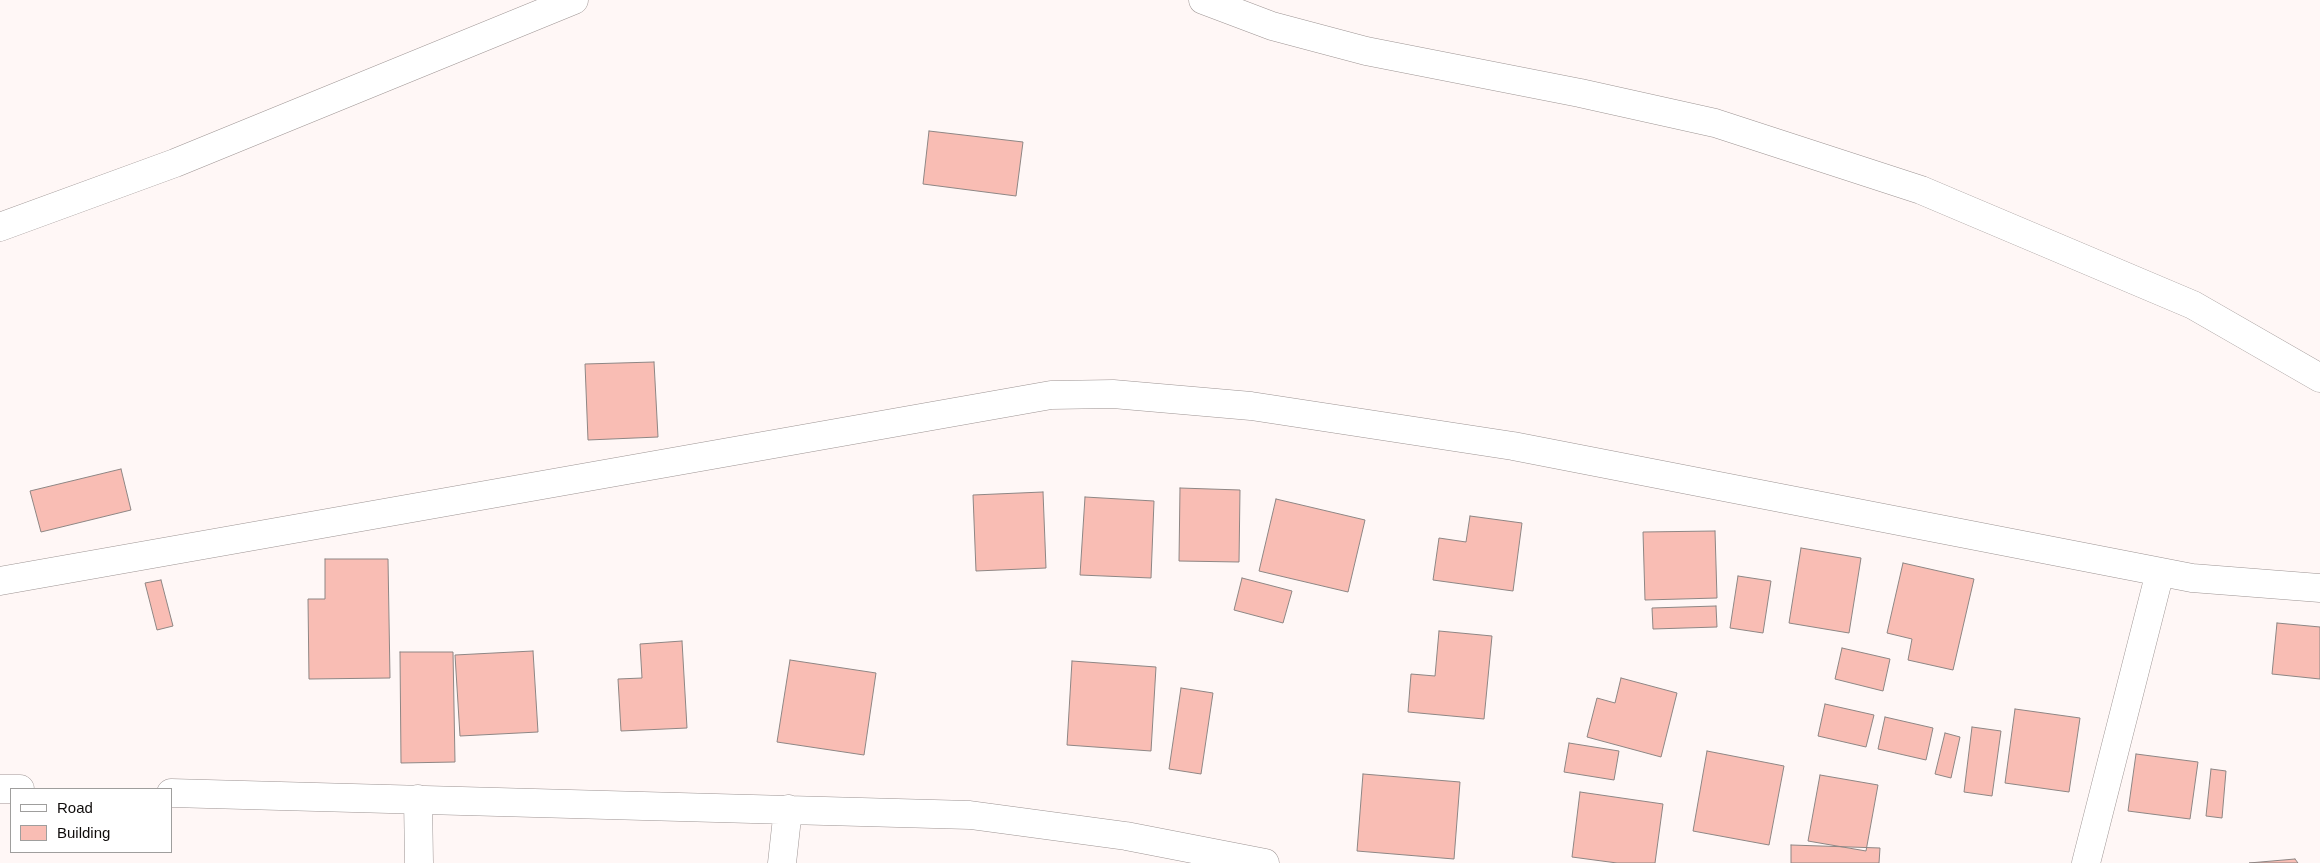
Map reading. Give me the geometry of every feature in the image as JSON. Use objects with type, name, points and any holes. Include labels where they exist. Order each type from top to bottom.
[{"type":"street","points":[[0,227],[175,163],[574,0]]},
{"type":"street","points":[[1203,0],[1272,26],[1366,51],[1580,93],[1715,124],[1921,190],[2193,304],[2320,378]]},
{"type":"street","points":[[0,581],[1051,395],[1113,394],[1251,406],[1513,446],[2192,578],[2320,588]]},
{"type":"street","points":[[2086,863],[2160,572]]},
{"type":"street","points":[[172,793],[970,814],[1126,836],[1172,854],[1265,863]]},
{"type":"street","points":[[418,800],[419,863]]},
{"type":"street","points":[[782,863],[788,809]]},
{"type":"building","points":[[929,131],[1023,142],[1016,196],[923,184]]},
{"type":"building","points":[[654,362],[658,437],[588,440],[585,364]]},
{"type":"building","points":[[121,469],[131,510],[41,532],[30,491]]},
{"type":"building","points":[[1180,488],[1240,490],[1239,562],[1179,561]]},
{"type":"building","points":[[1043,492],[1046,568],[976,571],[973,495]]},
{"type":"building","points":[[1085,497],[1154,501],[1151,578],[1080,575]]},
{"type":"building","points":[[1276,499],[1365,520],[1348,592],[1259,571]]},
{"type":"building","points":[[1470,516],[1522,523],[1513,591],[1433,580],[1439,538],[1466,542]]},
{"type":"building","points":[[1715,531],[1717,598],[1645,600],[1643,532]]},
{"type":"building","points":[[1801,548],[1861,558],[1849,633],[1789,623]]},
{"type":"building","points":[[325,559],[388,559],[390,678],[309,679],[308,599],[325,599]]},
{"type":"building","points":[[1903,563],[1974,579],[1953,670],[1908,660],[1912,639],[1887,633]]},
{"type":"building","points":[[1738,576],[1771,581],[1763,633],[1730,628]]},
{"type":"building","points":[[1242,578],[1292,591],[1283,623],[1234,610]]},
{"type":"building","points":[[161,580],[173,626],[157,630],[145,583]]},
{"type":"building","points":[[1716,606],[1717,627],[1653,629],[1652,608]]},
{"type":"building","points":[[2277,623],[2320,627],[2320,679],[2272,674]]},
{"type":"building","points":[[1439,631],[1492,636],[1484,719],[1408,712],[1411,674],[1435,676]]},
{"type":"building","points":[[682,641],[687,728],[621,731],[618,679],[642,678],[640,644]]},
{"type":"building","points":[[1842,648],[1890,659],[1883,691],[1835,679]]},
{"type":"building","points":[[533,651],[538,732],[460,736],[455,655]]},
{"type":"building","points":[[400,652],[453,652],[455,762],[401,763]]},
{"type":"building","points":[[790,660],[876,673],[864,755],[777,742]]},
{"type":"building","points":[[1072,661],[1156,667],[1151,751],[1067,745]]},
{"type":"building","points":[[1621,678],[1677,693],[1661,757],[1587,737],[1597,698],[1615,703]]},
{"type":"building","points":[[1181,688],[1213,693],[1201,774],[1169,769]]},
{"type":"building","points":[[1825,704],[1874,715],[1866,747],[1818,736]]},
{"type":"building","points":[[2015,709],[2080,718],[2069,792],[2005,783]]},
{"type":"building","points":[[1885,717],[1933,728],[1926,760],[1878,749]]},
{"type":"building","points":[[1972,727],[2001,731],[1992,796],[1964,792]]},
{"type":"building","points":[[1945,733],[1960,737],[1951,778],[1935,774]]},
{"type":"building","points":[[1569,743],[1619,751],[1614,780],[1564,772]]},
{"type":"building","points":[[1707,751],[1784,766],[1769,845],[1693,831]]},
{"type":"building","points":[[2136,754],[2198,762],[2190,819],[2128,811]]},
{"type":"building","points":[[2211,769],[2226,771],[2222,818],[2206,816]]},
{"type":"building","points":[[1363,774],[1460,782],[1454,859],[1357,851]]},
{"type":"building","points":[[1820,775],[1878,785],[1866,851],[1808,841]]},
{"type":"building","points":[[1580,792],[1663,804],[1655,863],[1617,863],[1572,857]]},
{"type":"building","points":[[1791,845],[1880,848],[1879,863],[1791,863]]},
{"type":"building","points":[[2295,859],[2298,863],[2249,863]]}]
